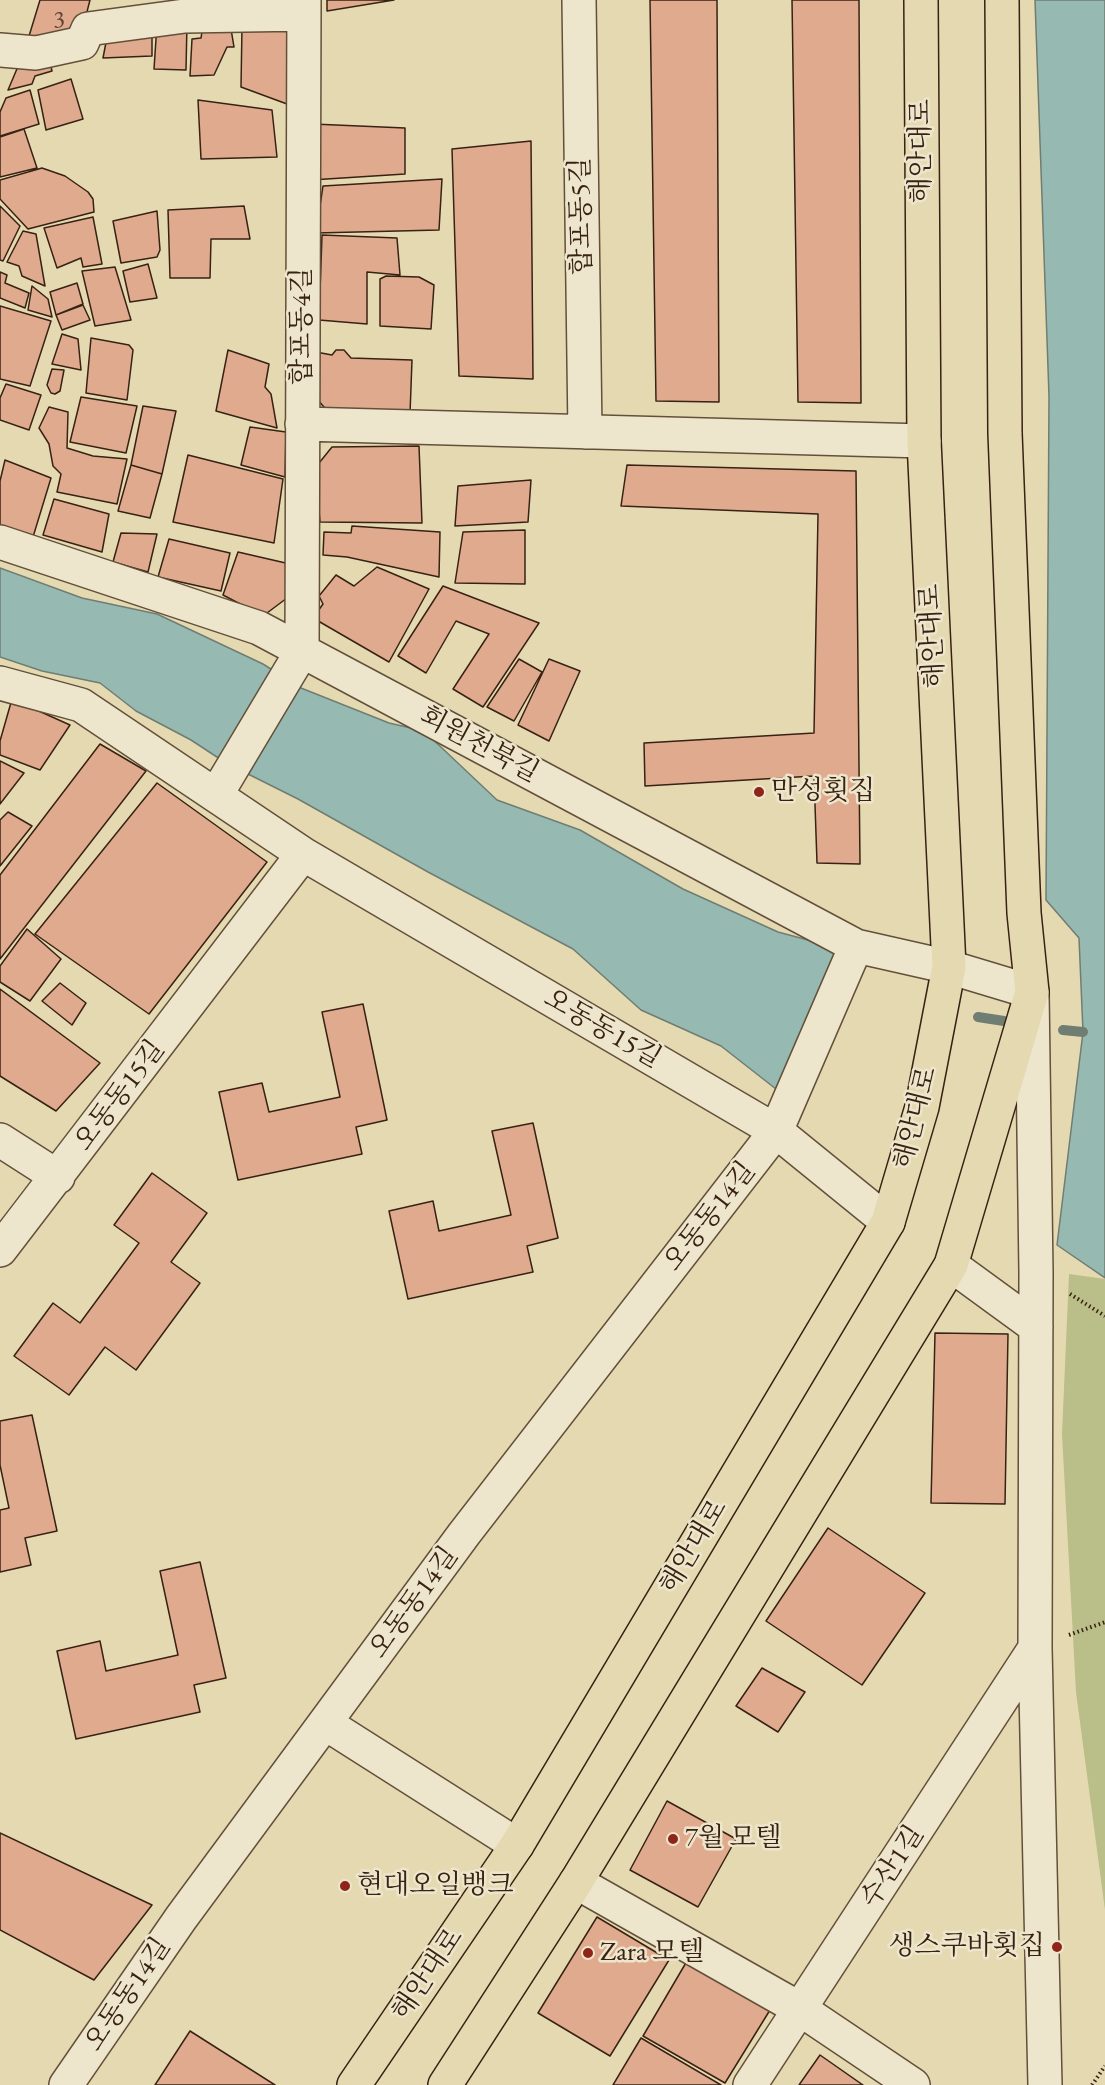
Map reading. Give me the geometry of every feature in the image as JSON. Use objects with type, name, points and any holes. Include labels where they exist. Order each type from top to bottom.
[{"type":"main road","name":"해안대로","points":[[354,2085],[517,1845],[888,1222],[922,1107],[949,967],[924,441],[921,0]]},
{"type":"main road","points":[[445,2085],[576,1882],[951,1265],[1032,992],[1024,914],[1005,433],[1002,0]]},
{"type":"street","name":"합포동5길","points":[[579,0],[585,432]]},
{"type":"street","points":[[0,50],[36,53],[82,43],[88,29],[185,16],[304,7]]},
{"type":"street","name":"합포동4길","points":[[302,651],[304,7]]},
{"type":"street","points":[[302,424],[924,441]]},
{"type":"street","name":"회원천북길","points":[[0,542],[259,628],[856,946],[949,967],[1032,992]]},
{"type":"street","points":[[216,795],[302,651]]},
{"type":"street","name":"오동동15길","points":[[0,682],[81,705],[303,854],[776,1131],[888,1222]]},
{"type":"street","name":"오동동15길","points":[[0,1250],[58,1178],[303,854]]},
{"type":"street","name":"오동동14길","points":[[66,2085],[181,1918],[471,1525],[776,1131],[856,946]]},
{"type":"street","points":[[1032,992],[1036,1327],[1035,1648],[1045,2085]]},
{"type":"street","points":[[0,1140],[58,1178]]},
{"type":"street","points":[[951,1265],[1036,1327]]},
{"type":"street","name":"수산1길","points":[[750,2085],[1035,1648]]},
{"type":"street","points":[[325,1723],[517,1845]]},
{"type":"street","points":[[576,1882],[800,2009],[913,2085]]},
{"type":"path","points":[[1092,2085],[1105,2066]]},
{"type":"green space","points":[[1069,1274],[1105,1279],[1105,1910],[1076,1692],[1062,1434]]},
{"type":"water","points":[[1035,0],[1105,0],[1105,1278],[1057,1245],[1083,1032],[1079,938],[1046,900],[1049,396]]},
{"type":"water","points":[[0,568],[82,598],[157,614],[263,664],[301,688],[389,723],[424,731],[497,800],[580,830],[683,889],[778,932],[853,952],[790,1100],[721,1046],[641,1010],[573,949],[428,872],[298,799],[226,763],[191,740],[136,711],[100,683],[42,671],[0,657]]},
{"type":"building","points":[[40,0],[90,0],[80,39],[26,46]]},
{"type":"building","points":[[327,0],[394,0],[327,11]]},
{"type":"building","points":[[650,0],[717,0],[719,402],[656,401]]},
{"type":"building","points":[[792,0],[859,0],[861,403],[798,402]]},
{"type":"building","points":[[187,23],[186,70],[154,69],[157,24]]},
{"type":"building","points":[[230,23],[234,47],[227,47],[214,75],[190,76],[192,39],[201,38],[203,25]]},
{"type":"building","points":[[289,23],[287,104],[241,87],[242,26]]},
{"type":"building","points":[[152,30],[152,56],[103,58],[108,32]]},
{"type":"building","points":[[48,54],[52,71],[35,76],[32,84],[8,90],[22,57]]},
{"type":"building","points":[[71,79],[83,119],[46,130],[38,90]]},
{"type":"building","points":[[30,90],[39,124],[0,136],[0,112],[6,98]]},
{"type":"building","points":[[198,100],[272,110],[277,157],[201,159]]},
{"type":"building","points":[[313,124],[405,128],[405,174],[311,180]]},
{"type":"building","points":[[24,129],[37,168],[0,177],[0,137]]},
{"type":"building","points":[[531,141],[533,379],[459,376],[452,149]]},
{"type":"building","points":[[42,168],[65,176],[88,192],[93,199],[94,212],[28,229],[0,199],[0,180]]},
{"type":"building","points":[[442,179],[439,230],[316,233],[323,186]]},
{"type":"building","points":[[0,206],[20,226],[3,261],[0,260]]},
{"type":"building","points":[[244,206],[250,239],[211,239],[210,278],[170,278],[168,210]]},
{"type":"building","points":[[157,211],[160,250],[157,257],[121,263],[113,221]]},
{"type":"building","points":[[93,217],[102,264],[83,267],[81,258],[57,268],[44,228]]},
{"type":"building","points":[[23,231],[36,234],[45,286],[22,276],[19,266],[7,262]]},
{"type":"building","points":[[322,235],[397,238],[400,275],[367,272],[367,324],[319,320]]},
{"type":"building","points":[[148,264],[157,298],[130,302],[123,271]]},
{"type":"building","points":[[115,267],[131,320],[95,326],[82,271]]},
{"type":"building","points":[[0,272],[7,275],[5,283],[29,293],[25,308],[0,298]]},
{"type":"building","points":[[386,276],[419,277],[434,285],[431,329],[380,326],[380,279]]},
{"type":"building","points":[[77,283],[83,304],[56,315],[50,292]]},
{"type":"building","points":[[32,286],[48,299],[52,317],[28,310]]},
{"type":"building","points":[[83,305],[90,320],[62,330],[56,315]]},
{"type":"building","points":[[0,306],[51,321],[30,386],[0,379]]},
{"type":"building","points":[[62,334],[78,339],[81,370],[52,364]]},
{"type":"building","points":[[91,338],[129,345],[133,350],[127,400],[86,393]]},
{"type":"building","points":[[228,350],[269,364],[265,387],[271,394],[277,428],[216,411]]},
{"type":"building","points":[[336,350],[344,350],[351,358],[412,360],[410,414],[329,413],[312,393],[316,352],[332,355]]},
{"type":"building","points":[[52,369],[64,370],[60,391],[55,394],[51,393],[47,385]]},
{"type":"building","points":[[6,384],[41,395],[29,430],[0,420],[0,398]]},
{"type":"building","points":[[81,397],[137,406],[126,453],[70,442]]},
{"type":"building","points":[[143,406],[176,411],[162,474],[131,465]]},
{"type":"building","points":[[49,407],[68,412],[67,448],[93,456],[127,459],[117,504],[57,492],[61,474],[53,466],[49,444],[39,428]]},
{"type":"building","points":[[250,427],[286,432],[285,477],[241,465]]},
{"type":"building","points":[[419,446],[422,523],[320,522],[315,468],[332,447]]},
{"type":"building","points":[[188,455],[283,479],[274,543],[173,522]]},
{"type":"building","points":[[5,460],[51,478],[33,537],[0,527],[0,481]]},
{"type":"building","points":[[131,465],[162,474],[150,518],[118,511]]},
{"type":"building","points":[[627,465],[856,471],[860,864],[817,863],[814,776],[645,786],[644,743],[814,733],[818,514],[621,506]]},
{"type":"building","points":[[531,480],[528,522],[455,526],[458,486]]},
{"type":"building","points":[[54,499],[109,514],[102,552],[43,535]]},
{"type":"building","points":[[352,526],[440,532],[439,577],[347,557],[323,555],[324,532],[351,533]]},
{"type":"building","points":[[525,530],[525,584],[455,583],[463,532]]},
{"type":"building","points":[[121,533],[157,534],[148,572],[113,562]]},
{"type":"building","points":[[169,539],[230,553],[221,591],[158,577]]},
{"type":"building","points":[[238,552],[290,564],[291,595],[263,616],[223,595]]},
{"type":"building","points":[[377,567],[429,589],[389,662],[313,618],[323,604],[319,596],[336,575],[354,586]]},
{"type":"building","points":[[443,586],[539,623],[483,707],[453,689],[489,634],[456,621],[426,673],[398,656]]},
{"type":"building","points":[[519,659],[542,672],[514,721],[487,707]]},
{"type":"building","points":[[549,659],[580,671],[549,741],[518,725]]},
{"type":"building","points":[[12,699],[70,725],[40,770],[0,755],[0,741]]},
{"type":"building","points":[[100,744],[146,771],[0,959],[0,875]]},
{"type":"building","points":[[0,761],[24,773],[0,804]]},
{"type":"building","points":[[157,783],[267,862],[149,1014],[35,934]]},
{"type":"building","points":[[8,812],[32,826],[0,866],[0,820]]},
{"type":"building","points":[[27,929],[61,959],[30,1001],[0,982],[0,966]]},
{"type":"building","points":[[60,983],[86,1003],[72,1025],[42,1001]]},
{"type":"building","points":[[0,989],[100,1063],[56,1111],[0,1076]]},
{"type":"building","points":[[363,1004],[387,1120],[356,1127],[362,1154],[238,1180],[219,1092],[262,1083],[269,1112],[340,1097],[322,1012]]},
{"type":"building","points":[[533,1123],[558,1238],[527,1246],[533,1272],[408,1299],[389,1211],[433,1201],[439,1231],[511,1215],[492,1131]]},
{"type":"building","points":[[152,1173],[207,1213],[171,1262],[200,1283],[136,1370],[105,1347],[69,1395],[14,1356],[53,1303],[80,1323],[139,1243],[114,1225]]},
{"type":"building","points":[[935,1333],[1008,1334],[1005,1504],[931,1503]]},
{"type":"building","points":[[32,1415],[57,1531],[25,1538],[31,1565],[0,1572],[0,1510],[9,1508],[0,1465],[0,1421]]},
{"type":"building","points":[[828,1528],[925,1593],[862,1685],[766,1621]]},
{"type":"building","points":[[200,1562],[226,1678],[194,1685],[200,1712],[76,1739],[57,1651],[100,1641],[106,1671],[178,1655],[160,1571]]},
{"type":"building","points":[[762,1668],[805,1692],[778,1732],[736,1706]]},
{"type":"building","points":[[667,1801],[736,1839],[698,1907],[630,1870]]},
{"type":"building","points":[[0,1833],[152,1905],[94,1980],[0,1930]]},
{"type":"building","points":[[597,1917],[669,1960],[610,2056],[538,2013]]},
{"type":"building","points":[[687,1961],[770,2010],[725,2083],[643,2036]]},
{"type":"building","points":[[190,2031],[275,2085],[155,2085]]},
{"type":"building","points":[[641,2038],[721,2085],[613,2085]]},
{"type":"building","points":[[820,2055],[863,2085],[799,2085]]},
{"type":"waterway","points":[[978,1017],[1004,1021]]},
{"type":"waterway","points":[[1063,1030],[1083,1032]]},
{"type":"place","name":"만성횟집","points":[[759,792]]},
{"type":"place","name":"7월 모텔","points":[[673,1839]]},
{"type":"place","name":"현대오일뱅크","points":[[345,1886]]},
{"type":"place","name":"생스쿠바횟집","points":[[1057,1947]]},
{"type":"place","name":"Zara 모텔","points":[[588,1953]]}]
